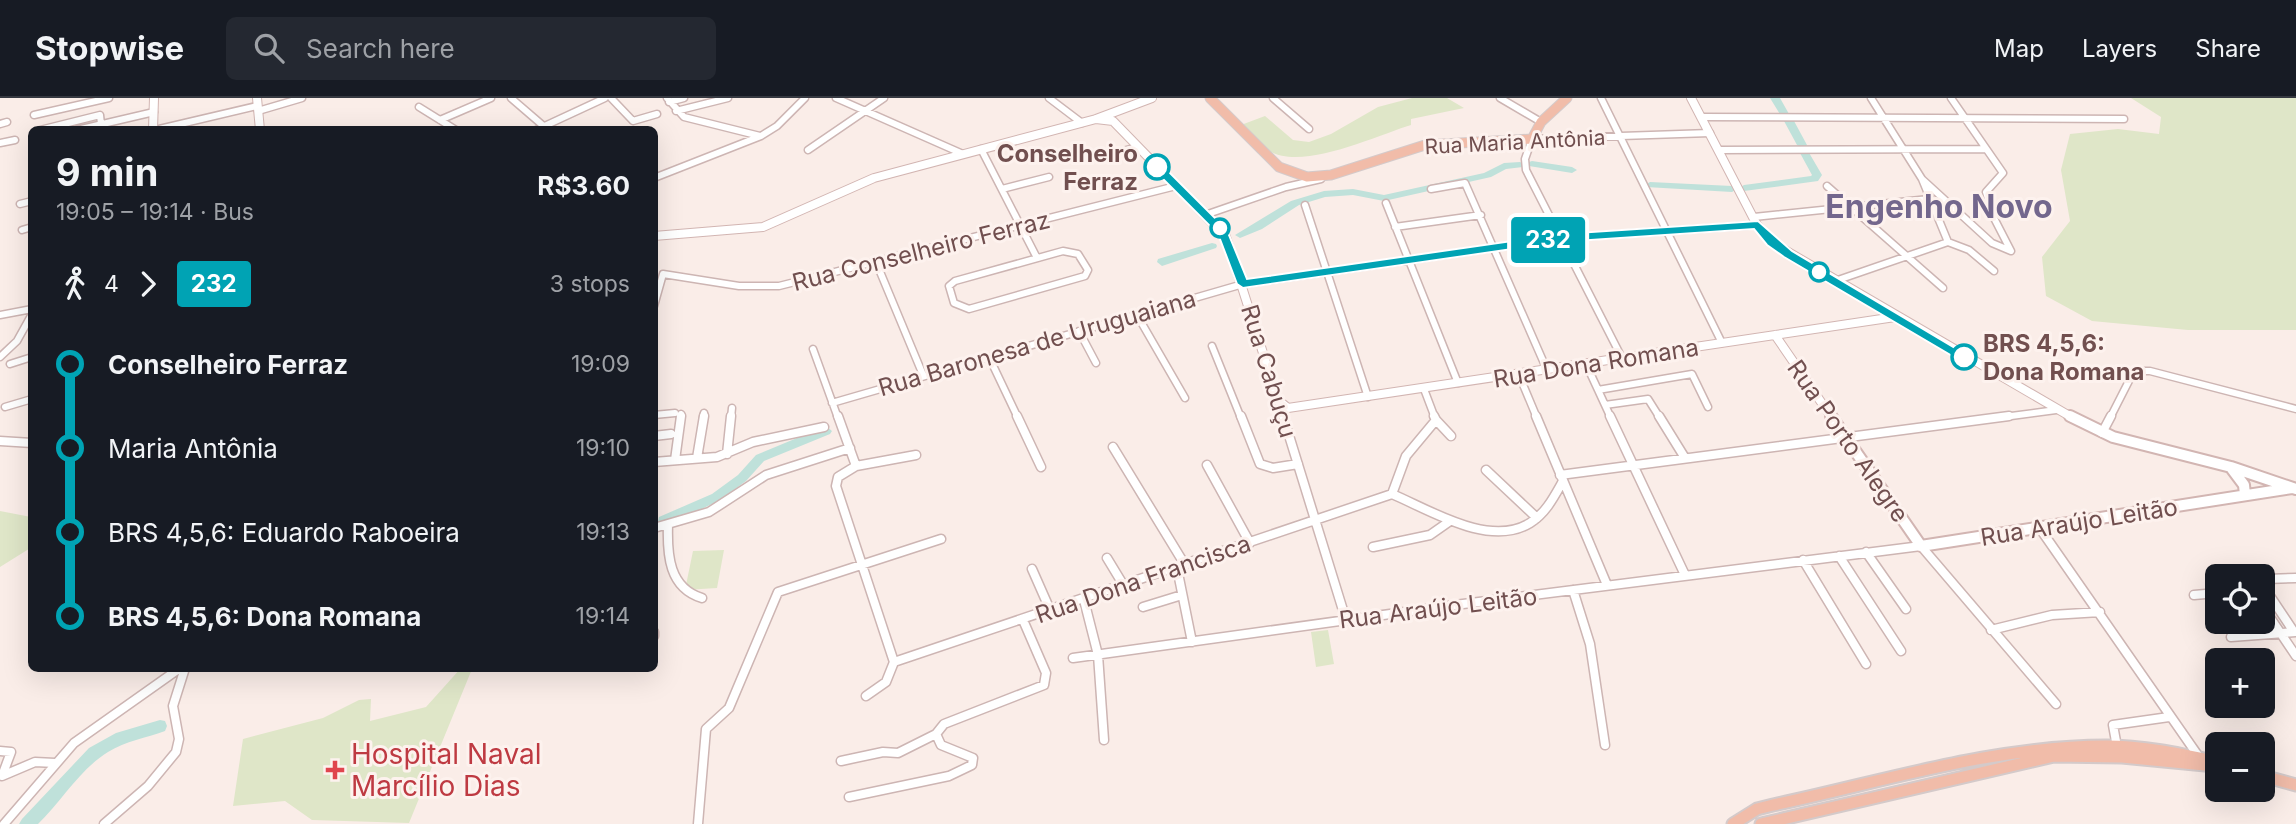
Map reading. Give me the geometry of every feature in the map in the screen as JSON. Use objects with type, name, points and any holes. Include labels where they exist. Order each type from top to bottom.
[{"type":"main road","points":[[1210,98],[1279,167],[1307,177],[1331,175]]},
{"type":"main road","points":[[1532,139],[1541,122],[1563,101]]},
{"type":"main road","name":"Rua Maria Antônia","points":[[1331,175],[1425,145],[1532,139]]},
{"type":"main road","points":[[1733,824],[1757,809],[1773,805],[2030,750],[2072,746],[2117,747],[2205,759]]},
{"type":"main road","points":[[1761,824],[2054,756],[2176,761],[2205,767]]},
{"type":"main road","points":[[2275,779],[2296,785]]},
{"type":"main road","points":[[2275,787],[2296,792]]},
{"type":"street","points":[[33,115],[109,98]]},
{"type":"street","points":[[154,98],[154,126]]},
{"type":"street","points":[[167,126],[257,105],[302,98]]},
{"type":"street","points":[[440,120],[491,98]]},
{"type":"street","points":[[510,98],[545,126]]},
{"type":"street","points":[[548,126],[605,98]]},
{"type":"street","points":[[611,98],[632,121],[657,114]]},
{"type":"street","points":[[684,98],[668,100],[676,111],[691,119],[761,136]]},
{"type":"street","points":[[676,111],[729,98]]},
{"type":"street","points":[[658,176],[761,136],[777,126],[805,98]]},
{"type":"street","points":[[836,98],[963,154]]},
{"type":"street","points":[[808,150],[884,98]]},
{"type":"street","points":[[1049,98],[1082,123]]},
{"type":"street","points":[[658,236],[763,227],[874,178],[1096,119],[1152,98]]},
{"type":"street","points":[[1273,98],[1309,129]]},
{"type":"street","points":[[1500,98],[1541,122]]},
{"type":"street","points":[[1552,98],[1563,101]]},
{"type":"street","points":[[1601,98],[1722,343]]},
{"type":"street","points":[[1691,98],[1756,221],[1771,242],[2056,410],[2102,433],[2231,467],[2294,488]]},
{"type":"street","points":[[1871,98],[1922,179],[1948,242]]},
{"type":"street","points":[[1922,179],[1943,194],[1995,247],[2011,251],[1994,218],[1986,192],[2003,173],[1951,98]]},
{"type":"street","points":[[257,105],[260,126]]},
{"type":"street","points":[[419,107],[450,126]]},
{"type":"street","points":[[93,126],[154,112]]},
{"type":"street","points":[[1096,119],[1113,121],[1120,112]]},
{"type":"street","points":[[57,126],[100,116],[101,124]]},
{"type":"street","points":[[1701,117],[2124,119]]},
{"type":"street","name":"Rua Cabuçu","points":[[1113,121],[1226,237],[1243,284],[1346,620]]},
{"type":"street","name":"Rua Maria Antônia","points":[[1532,139],[1710,134]]},
{"type":"street","points":[[1532,139],[1525,159],[1526,170],[1622,358]]},
{"type":"street","points":[[0,143],[15,140]]},
{"type":"street","points":[[1091,159],[1138,147]]},
{"type":"street","points":[[981,149],[1037,258]]},
{"type":"street","points":[[1718,150],[1986,149]]},
{"type":"street","name":"Rua Maria Antônia","points":[[1205,215],[1286,187],[1331,175]]},
{"type":"street","points":[[1002,189],[1049,177]]},
{"type":"street","points":[[1431,189],[1465,183],[1547,370]]},
{"type":"street","name":"Rua Conselheiro Ferraz","points":[[658,292],[663,274],[764,287],[794,284],[1176,186]]},
{"type":"street","points":[[1827,186],[1943,288]]},
{"type":"street","name":"Rua Baronesa de Uruguaiana","points":[[832,403],[1243,284],[1561,238],[1756,221],[1929,199]]},
{"type":"street","points":[[20,204],[28,202]]},
{"type":"street","points":[[1386,202],[1458,383]]},
{"type":"street","points":[[1305,205],[1368,397]]},
{"type":"street","points":[[1395,226],[1480,215]]},
{"type":"street","points":[[22,229],[28,228]]},
{"type":"street","points":[[1835,281],[1948,242],[1969,250],[1994,271]]},
{"type":"street","points":[[1063,251],[1075,252],[1087,273],[1077,279],[976,307],[962,309],[954,303],[949,286],[955,281],[1037,258],[1063,251]]},
{"type":"street","points":[[876,262],[923,376]]},
{"type":"street","points":[[2,316],[28,313]]},
{"type":"street","points":[[1137,315],[1185,398]]},
{"type":"street","name":"Rua Dona Romana","points":[[1296,408],[1895,317]]},
{"type":"street","points":[[0,357],[17,341],[28,320]]},
{"type":"street","points":[[1079,331],[1096,363]]},
{"type":"street","name":"Rua Porto Alegre","points":[[1775,335],[1921,546]]},
{"type":"street","points":[[1212,346],[1241,411],[1260,464],[1273,468],[1298,464]]},
{"type":"street","points":[[813,349],[856,466]]},
{"type":"street","points":[[989,357],[1041,467]]},
{"type":"street","points":[[10,364],[28,358]]},
{"type":"street","points":[[1586,364],[1685,575]]},
{"type":"street","points":[[2102,433],[2134,371],[2150,371],[2296,409]]},
{"type":"street","points":[[1598,390],[1692,374],[1708,407]]},
{"type":"street","points":[[1519,375],[1607,585]]},
{"type":"street","points":[[1424,389],[1436,420],[1451,436]]},
{"type":"street","points":[[1605,405],[1648,399],[1685,458]]},
{"type":"street","points":[[5,407],[28,400]]},
{"type":"street","points":[[1278,400],[1285,406],[1296,408]]},
{"type":"street","points":[[727,454],[732,408]]},
{"type":"street","points":[[1285,422],[1286,412],[1296,408]]},
{"type":"street","points":[[1562,478],[1632,465],[2056,410]]},
{"type":"street","points":[[697,458],[704,413]]},
{"type":"street","points":[[658,415],[678,414],[675,460]]},
{"type":"street","points":[[1436,420],[1406,456],[1392,495],[1450,521],[1502,531],[1521,527],[1537,518],[1555,500],[1562,478]]},
{"type":"street","points":[[658,462],[727,454],[754,442],[774,440],[824,427]]},
{"type":"street","points":[[658,436],[671,434]]},
{"type":"street","points":[[0,441],[28,443]]},
{"type":"street","points":[[1113,447],[1181,567],[1182,595],[1192,642]]},
{"type":"street","points":[[658,527],[709,512],[756,479],[850,448]]},
{"type":"street","points":[[866,696],[886,682],[894,662],[836,486],[838,477],[856,466],[916,455]]},
{"type":"street","points":[[1207,465],[1250,543]]},
{"type":"street","points":[[2231,467],[2244,485],[2245,495]]},
{"type":"street","points":[[1486,470],[1537,518]]},
{"type":"street","name":"Rua Araújo Leitão","points":[[1073,658],[1607,585],[2041,530],[2294,488]]},
{"type":"street","name":"Rua Dona Francisca","points":[[894,662],[1051,612],[1392,495]]},
{"type":"street","points":[[1555,500],[1572,502]]},
{"type":"street","points":[[1373,547],[1430,535],[1450,521]]},
{"type":"street","points":[[668,525],[667,549],[680,587],[688,596],[702,598]]},
{"type":"street","points":[[2041,530],[2199,757]]},
{"type":"street","points":[[698,824],[706,729],[729,708],[778,592],[941,539]]},
{"type":"street","points":[[1921,546],[2056,704]]},
{"type":"street","points":[[1866,552],[1906,609]]},
{"type":"street","points":[[1839,556],[1901,651]]},
{"type":"street","points":[[1107,558],[1124,586]]},
{"type":"street","points":[[1803,560],[1866,664]]},
{"type":"street","points":[[1032,569],[1051,612]]},
{"type":"street","points":[[2295,632],[2264,587],[2266,579],[2296,578]]},
{"type":"street","points":[[1573,590],[1590,644],[1605,745]]},
{"type":"street","points":[[2194,595],[2205,594]]},
{"type":"street","points":[[1143,607],[1182,595]]},
{"type":"street","points":[[1084,600],[1098,654],[1104,740]]},
{"type":"street","points":[[1991,629],[2052,615],[2100,612]]},
{"type":"street","points":[[841,761],[883,752],[898,753],[936,734],[944,723],[1044,685],[1046,673],[1023,620]]},
{"type":"street","points":[[2275,627],[2296,656]]},
{"type":"street","points":[[2231,637],[2295,632]]},
{"type":"street","points":[[4,824],[55,763],[87,733],[176,672]]},
{"type":"street","points":[[104,824],[148,786],[176,752],[179,739],[173,706],[181,672]]},
{"type":"street","points":[[2117,747],[2113,725],[2169,717]]},
{"type":"street","points":[[849,796],[949,776],[972,765],[973,758],[969,754],[941,745],[936,734]]},
{"type":"street","points":[[0,751],[11,752],[2,776],[35,762],[55,763]]},
{"type":"green space","points":[[1412,98],[1447,98],[1464,108],[1411,119],[1411,125],[1339,150],[1300,157],[1283,156],[1269,151],[1241,125],[1265,116],[1293,140],[1309,142],[1331,134],[1378,107]]},
{"type":"green space","points":[[2131,98],[2296,98],[2296,330],[2188,330],[2092,321],[2046,296],[2042,257],[2070,221],[2061,170],[2070,134],[2118,129],[2159,134],[2161,117]]},
{"type":"green space","points":[[0,511],[28,516],[28,550],[0,567]]},
{"type":"green space","points":[[724,550],[717,588],[685,590],[693,551]]},
{"type":"green space","points":[[1328,630],[1334,664],[1316,667],[1311,632]]},
{"type":"green space","points":[[457,672],[471,672],[409,823],[312,820],[285,801],[233,806],[243,739],[323,718],[359,700],[371,699],[370,721],[426,707]]},
{"type":"waterway","points":[[1775,98],[1784,114]]},
{"type":"waterway","points":[[1789,121],[1802,145]]},
{"type":"waterway","points":[[1744,188],[1814,179],[1817,175],[1805,153]]},
{"type":"waterway","points":[[1532,164],[1572,170]]},
{"type":"waterway","points":[[1240,235],[1258,227],[1295,203],[1324,194],[1353,192],[1384,198],[1487,175],[1504,166],[1520,165]]},
{"type":"waterway","points":[[1650,185],[1732,189]]},
{"type":"waterway","points":[[1162,262],[1212,246]]},
{"type":"waterway","points":[[664,521],[716,497],[742,478],[760,458],[826,431]]},
{"type":"waterway","points":[[27,824],[94,753],[121,738],[160,726]]},
{"type":"bus line","name":"232","points":[[1157,167],[1223,232],[1243,284],[1561,238],[1758,225],[1771,242],[1788,254],[1964,357]]},
{"type":"place","name":"Conselheiro Ferraz","points":[[1157,167]]},
{"type":"place","name":"BRS 4,5,6: Dona Romana","points":[[1964,357]]},
{"type":"place","name":"Hospital Naval Marcílio Dias","points":[[335,770]]},
{"type":"district","name":"Engenho Novo","points":[[1939,206]]}]
